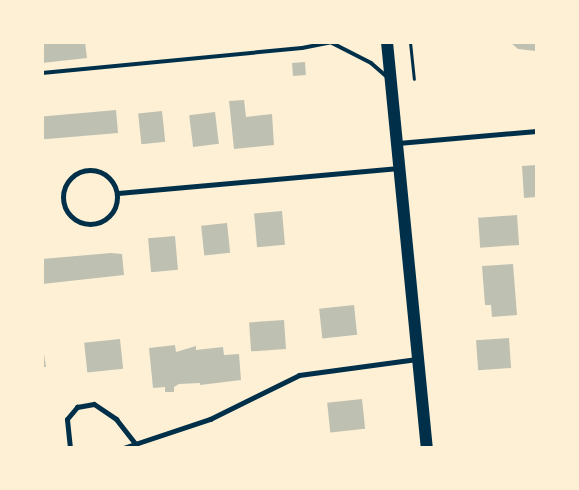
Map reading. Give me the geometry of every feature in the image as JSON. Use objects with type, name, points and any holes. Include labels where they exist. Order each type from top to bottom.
[{"type":"main road","points":[[387,42],[427,448]]},
{"type":"street","points":[[398,143],[536,131]]},
{"type":"street","points":[[118,193],[400,168]]},
{"type":"street","points":[[94,169],[110,177],[118,193],[115,210],[103,222],[94,224],[86,225],[70,217],[62,202],[65,184],[77,172],[86,170],[94,169]]},
{"type":"street","points":[[123,448],[210,419],[299,375],[419,359]]},
{"type":"street","points":[[70,448],[67,420],[77,407],[94,404],[116,419],[136,444]]},
{"type":"lane","points":[[42,73],[332,43],[371,63],[391,81]]},
{"type":"path","points":[[410,42],[414,79]]},
{"type":"building","points":[[42,42],[85,42],[87,58],[42,63]]},
{"type":"building","points":[[510,42],[536,42],[536,51],[518,49]]},
{"type":"building","points":[[305,62],[306,75],[293,76],[292,63]]},
{"type":"building","points":[[244,100],[246,117],[272,114],[274,145],[234,149],[229,101]]},
{"type":"building","points":[[116,110],[118,133],[44,139],[42,116]]},
{"type":"building","points":[[162,111],[165,142],[141,144],[138,114]]},
{"type":"building","points":[[215,112],[219,144],[193,147],[189,115]]},
{"type":"building","points":[[536,165],[536,197],[524,198],[522,166]]},
{"type":"building","points":[[282,211],[285,245],[257,247],[254,213]]},
{"type":"building","points":[[517,215],[519,245],[480,248],[478,218]]},
{"type":"building","points":[[227,223],[230,253],[204,256],[201,226]]},
{"type":"building","points":[[175,236],[178,270],[151,272],[148,238]]},
{"type":"building","points":[[111,253],[122,254],[124,275],[42,284],[42,259]]},
{"type":"building","points":[[513,264],[517,315],[492,317],[491,305],[485,305],[482,266]]},
{"type":"building","points":[[354,305],[357,335],[322,338],[319,309]]},
{"type":"building","points":[[284,320],[286,349],[251,351],[249,322]]},
{"type":"building","points":[[509,338],[511,368],[478,370],[476,340]]},
{"type":"building","points":[[120,339],[123,369],[87,373],[84,343]]},
{"type":"building","points":[[42,341],[46,367],[42,367]]},
{"type":"building","points":[[175,345],[176,352],[196,346],[196,350],[223,347],[224,355],[239,354],[241,380],[200,385],[200,383],[179,384],[174,387],[174,392],[165,392],[165,387],[153,388],[149,348]]},
{"type":"building","points":[[362,399],[365,429],[330,432],[327,403]]}]
